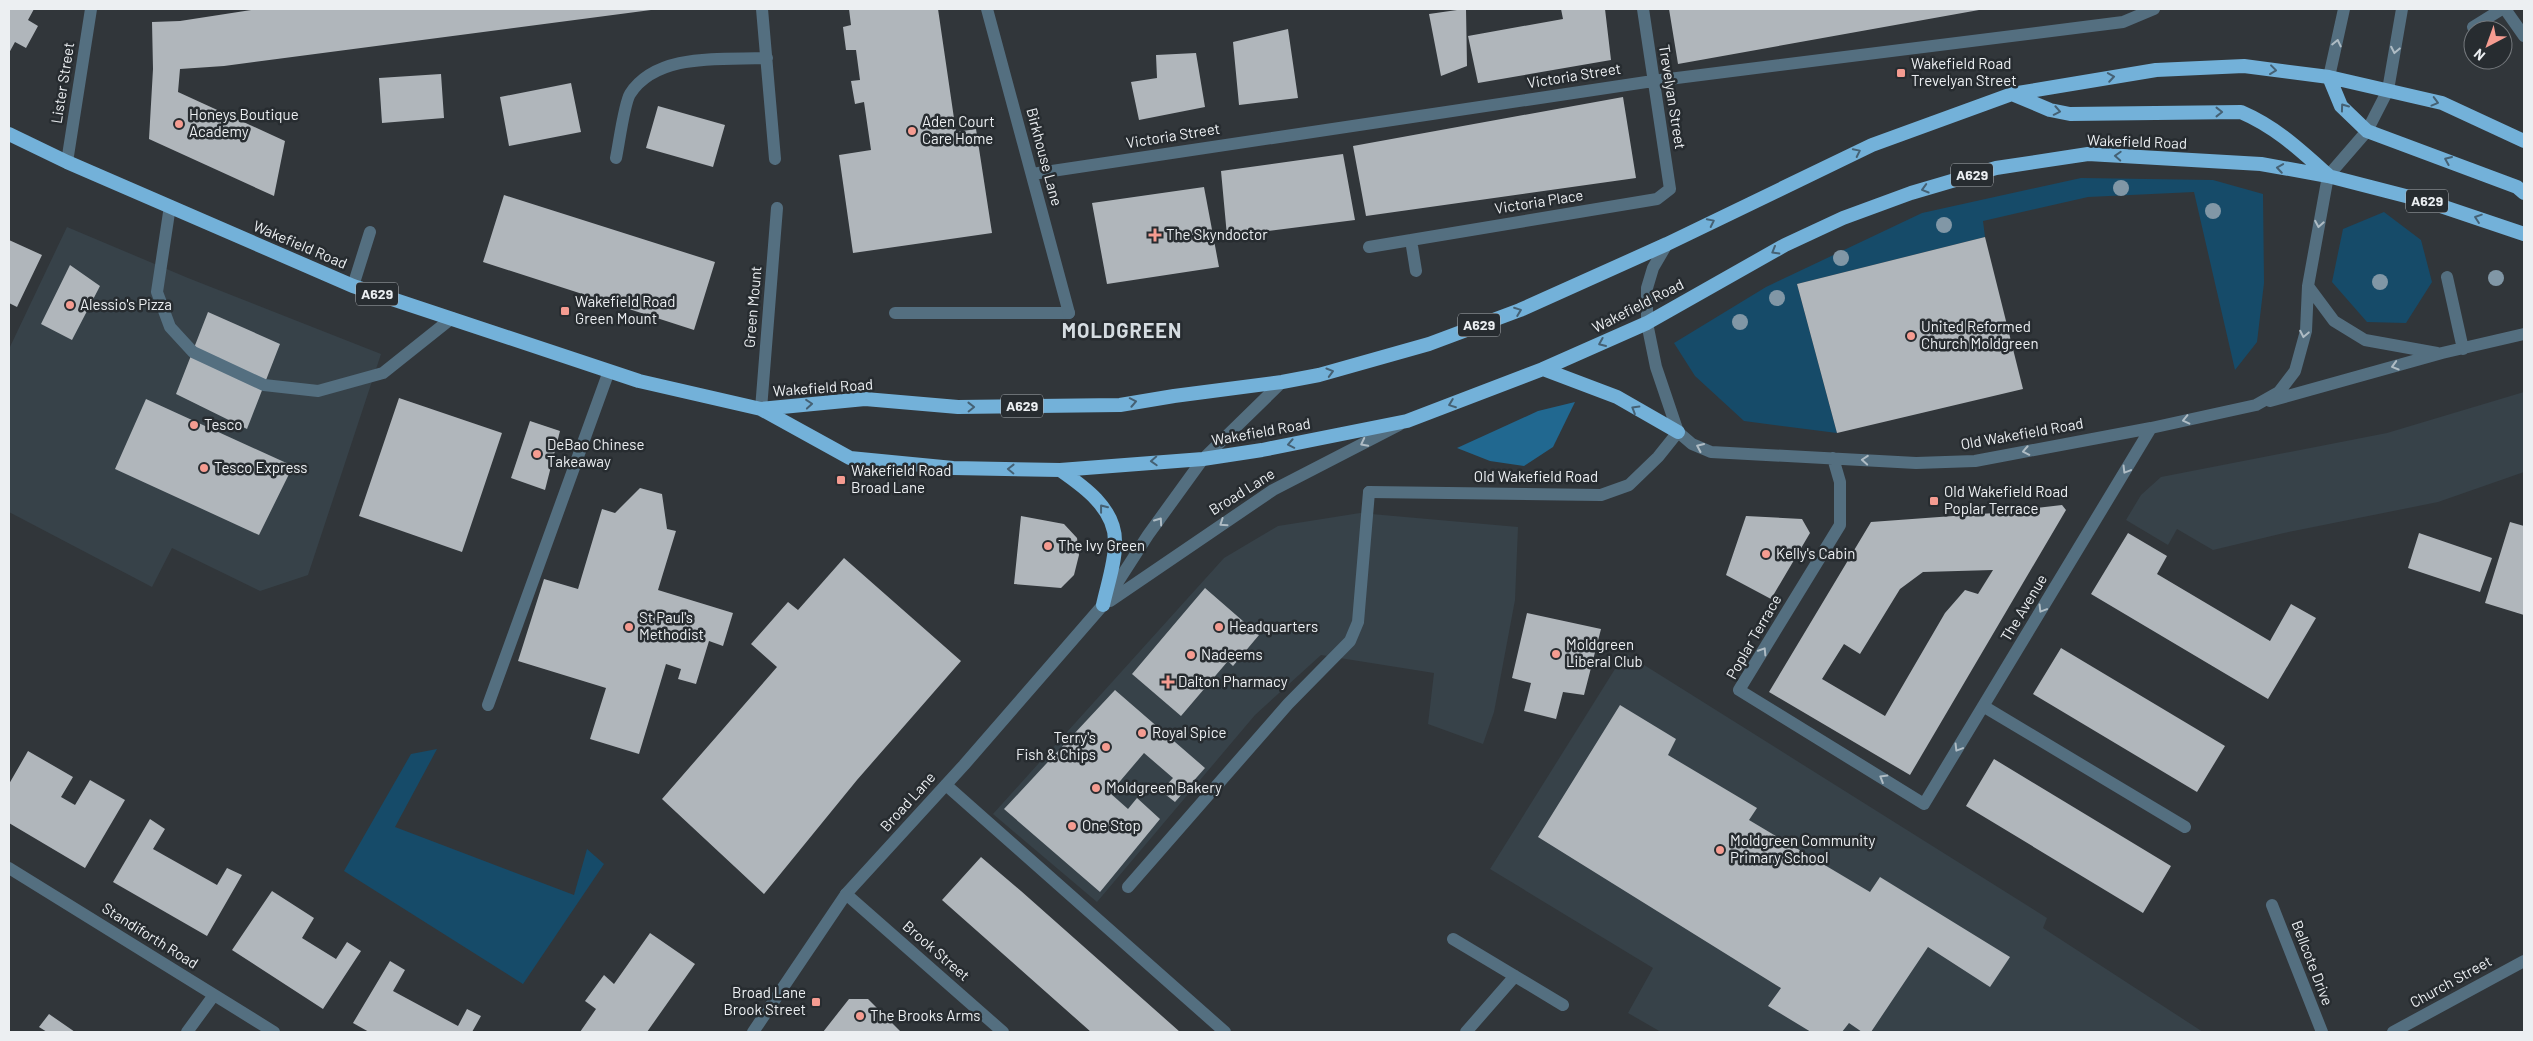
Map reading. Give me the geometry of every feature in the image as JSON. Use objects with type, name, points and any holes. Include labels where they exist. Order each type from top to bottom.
[{"type":"highway","name":"Wakefield Road","points":[[761,409],[865,399],[958,407],[1120,405],[1282,382],[1429,344],[1549,298],[1667,244],[1872,145],[2012,94],[2156,70],[2244,66],[2329,77],[2442,103],[2524,141]]},
{"type":"highway","points":[[2329,77],[2341,106],[2366,131],[2517,187],[2524,193]]},
{"type":"highway","points":[[2012,94],[2050,110],[2070,114],[2241,112],[2262,121],[2282,134],[2328,176]]},
{"type":"highway","name":"Wakefield Road","points":[[9,134],[67,162],[353,286],[639,381],[761,409],[850,458],[953,468],[1060,470],[1203,458],[1262,450],[1407,421],[1543,369],[1647,323],[1785,245],[1843,218],[1911,193],[1996,168],[2088,154],[2261,164],[2328,176],[2430,202],[2524,234]]},
{"type":"highway","points":[[1543,369],[1617,397],[1678,432]]},
{"type":"highway","points":[[1060,470],[1088,490],[1108,514],[1116,540],[1103,606]]},
{"type":"street","name":"Lister Street","points":[[67,162],[91,9]]},
{"type":"street","points":[[762,9],[775,159]]},
{"type":"street","name":"Birkhouse Lane","points":[[895,313],[1069,313],[987,9]]},
{"type":"street","name":"Trevelyan Street","points":[[1643,9],[1670,189]]},
{"type":"street","name":"Victoria Street","points":[[1032,174],[1653,81],[2123,22],[2154,9]]},
{"type":"street","points":[[2329,77],[2344,9]]},
{"type":"street","points":[[2328,176],[2366,131],[2388,90],[2402,9]]},
{"type":"street","points":[[2485,20],[2503,9],[2524,36]]},
{"type":"street","points":[[616,158],[629,95],[645,77],[664,67],[687,62],[766,58]]},
{"type":"street","name":"Old Wakefield Road","points":[[2256,405],[2279,392],[2295,371],[2306,331],[2308,286],[2328,176]]},
{"type":"street","name":"Victoria Place","points":[[1369,247],[1657,199],[1670,189]]},
{"type":"street","points":[[170,206],[157,292],[170,327],[193,352],[264,385],[318,391],[383,373],[452,318]]},
{"type":"street","name":"Green Mount","points":[[761,409],[777,208]]},
{"type":"street","points":[[353,286],[370,232]]},
{"type":"street","points":[[1411,240],[1416,271]]},
{"type":"street","points":[[1667,244],[1652,268],[1647,288],[1647,323],[1656,367],[1678,432]]},
{"type":"street","points":[[2447,277],[2463,349]]},
{"type":"street","name":"Old Wakefield Road","points":[[2308,286],[2334,321],[2365,340],[2442,353]]},
{"type":"street","name":"Old Wakefield Road","points":[[1128,887],[1288,704],[1350,641],[1358,622],[1369,492],[1601,495],[1629,485],[1658,457],[1678,432],[1692,444],[1710,452],[1916,463],[1975,461],[2151,428],[2256,405],[2442,353],[2524,334]]},
{"type":"street","points":[[488,705],[609,371]]},
{"type":"street","name":"Broad Lane","points":[[753,1032],[846,894],[1103,606],[1148,535],[1203,458],[1282,382]]},
{"type":"street","name":"Broad Lane","points":[[1103,606],[1273,490],[1407,421]]},
{"type":"street","name":"The Avenue","points":[[1924,804],[2151,428]]},
{"type":"street","name":"Poplar Terrace","points":[[1833,458],[1840,482],[1840,525],[1739,690],[1924,804]]},
{"type":"street","points":[[1984,706],[2185,827]]},
{"type":"street","points":[[946,784],[1225,1032]]},
{"type":"street","name":"Standiforth Road","points":[[9,868],[274,1032]]},
{"type":"street","name":"Brook Street","points":[[846,894],[1003,1032]]},
{"type":"street","name":"Bellcote Drive","points":[[2272,905],[2322,1032]]},
{"type":"street","points":[[1453,939],[1563,1005]]},
{"type":"street","name":"Church Street","points":[[2393,1032],[2524,961]]},
{"type":"street","points":[[1466,1032],[1515,976]]},
{"type":"street","points":[[187,1032],[214,995]]},
{"type":"shaded area","points":[[2081,178],[2213,180],[2263,194],[2264,283],[2257,342],[2235,370],[2194,192],[2088,197],[1983,221],[1985,237],[1797,284],[1837,433],[1744,421],[1695,376],[1674,343],[1766,287],[1922,213]]},
{"type":"shaded area","points":[[2384,212],[2421,240],[2432,282],[2406,323],[2367,322],[2332,282],[2343,229]]},
{"type":"shaded area","name":"Tesco","points":[[67,227],[188,278],[381,354],[308,575],[260,591],[172,548],[152,587],[9,512],[9,349]]},
{"type":"shaded area","points":[[2524,392],[2524,472],[2438,502],[2284,533],[2213,550],[2177,529],[2168,545],[2126,520],[2141,495],[2161,477],[2387,433]]},
{"type":"shaded area","points":[[1575,402],[1553,447],[1524,466],[1490,461],[1457,448],[1538,411]]},
{"type":"shaded area","points":[[1360,513],[1518,527],[1515,600],[1494,712],[1483,744],[1428,724],[1434,673],[1321,655],[1255,715],[1097,902],[993,814],[1224,558],[1278,526]]},
{"type":"shaded area","name":"Moldgreen Community Primary School","points":[[1625,653],[2047,918],[2043,928],[2203,1032],[1661,1032],[1628,1013],[1653,968],[1490,869]]},
{"type":"shaded area","points":[[437,749],[395,827],[574,895],[587,849],[604,864],[523,984],[344,871],[411,754]]},
{"type":"building","points":[[9,9],[34,9],[28,20],[38,26],[26,48],[15,42],[9,53]]},
{"type":"building","points":[[258,9],[651,10],[224,66],[180,69],[178,92],[285,141],[274,196],[149,139],[153,69],[152,22],[180,21]]},
{"type":"building","name":"Aden Court Care Home","points":[[849,9],[938,9],[956,132],[976,129],[992,233],[853,253],[839,155],[871,150],[864,102],[855,104],[851,81],[860,80],[856,50],[846,50],[843,27],[851,25]]},
{"type":"building","points":[[1466,9],[1467,66],[1441,76],[1429,14]]},
{"type":"building","points":[[1561,9],[1605,9],[1611,60],[1478,83],[1468,36],[1563,19]]},
{"type":"building","points":[[1669,9],[1979,9],[1979,10],[1678,64]]},
{"type":"building","points":[[1288,29],[1298,98],[1239,105],[1233,42]]},
{"type":"building","points":[[1196,53],[1205,107],[1139,120],[1131,82],[1157,78],[1156,55]]},
{"type":"building","points":[[441,74],[444,118],[382,123],[379,78]]},
{"type":"building","points":[[571,83],[581,132],[509,146],[500,97]]},
{"type":"building","points":[[1623,97],[1636,178],[1366,216],[1353,146]]},
{"type":"building","points":[[658,106],[725,125],[713,167],[646,148]]},
{"type":"building","points":[[1343,154],[1355,220],[1227,236],[1221,171]]},
{"type":"building","name":"The Skyndoctor","points":[[1204,187],[1219,267],[1107,284],[1092,203]]},
{"type":"building","points":[[504,195],[715,262],[694,330],[483,262]]},
{"type":"building","name":"United Reformed Church Moldgreen","points":[[1985,237],[2023,389],[1837,433],[1797,284]]},
{"type":"building","points":[[9,240],[42,255],[17,307],[9,303]]},
{"type":"building","name":"Alessio's Pizza","points":[[70,265],[100,286],[72,340],[41,324]]},
{"type":"building","points":[[208,312],[280,344],[247,429],[176,394]]},
{"type":"building","points":[[399,398],[502,433],[462,552],[359,516]]},
{"type":"building","name":"Tesco Express","points":[[146,399],[293,466],[259,535],[115,469]]},
{"type":"building","name":"DeBao Chinese Takeaway","points":[[530,421],[560,431],[545,490],[511,478]]},
{"type":"building","name":"St Paul's Methodist","points":[[640,488],[662,494],[667,529],[676,531],[658,590],[733,613],[723,646],[709,641],[696,684],[678,679],[681,669],[666,664],[639,754],[590,739],[606,688],[518,661],[544,579],[578,589],[602,509],[615,513]]},
{"type":"building","points":[[2062,505],[2066,510],[1910,775],[1769,692],[1871,522],[1994,513]],"holes":[[[1993,570],[1978,594],[1965,590],[1945,613],[1885,716],[1822,679],[1844,644],[1860,654],[1900,589],[1923,572]]]},
{"type":"building","name":"The Ivy Green","points":[[1021,516],[1064,524],[1077,538],[1079,555],[1074,575],[1061,588],[1014,584]]},
{"type":"building","name":"Kelly's Cabin","points":[[1746,516],[1802,519],[1810,533],[1771,599],[1726,575]]},
{"type":"building","points":[[2510,522],[2524,526],[2524,615],[2485,603]]},
{"type":"building","points":[[2128,533],[2167,556],[2157,574],[2270,641],[2291,604],[2316,618],[2268,699],[2091,594]]},
{"type":"building","points":[[2419,533],[2492,558],[2480,592],[2408,568]]},
{"type":"building","points":[[844,558],[961,661],[857,780],[764,894],[662,799],[777,667],[751,644],[788,602],[798,610]]},
{"type":"building","points":[[1205,588],[1259,635],[1233,666],[1228,661],[1181,716],[1132,674]]},
{"type":"building","name":"Moldgreen Liberal Club","points":[[1527,613],[1601,629],[1584,695],[1563,692],[1556,719],[1524,711],[1531,683],[1512,678]]},
{"type":"building","points":[[2061,648],[2225,746],[2197,792],[2033,694]]},
{"type":"building","points":[[1115,690],[1205,768],[1175,802],[1161,791],[1173,778],[1144,753],[1110,793],[1128,809],[1137,798],[1160,819],[1100,892],[1004,809]]},
{"type":"building","points":[[1620,705],[1676,739],[1668,755],[1757,808],[1749,820],[1870,892],[1880,877],[2010,957],[1990,987],[1928,947],[1871,1032],[1862,1032],[1849,1023],[1842,1032],[1811,1032],[1768,1006],[1781,988],[1538,837]]},
{"type":"building","points":[[28,751],[73,777],[61,797],[75,805],[90,780],[125,800],[85,868],[9,823],[9,784]]},
{"type":"building","points":[[1994,759],[2171,866],[2143,913],[1966,806]]},
{"type":"building","points":[[150,819],[165,829],[153,849],[217,885],[227,868],[242,875],[207,936],[113,882]]},
{"type":"building","points":[[981,857],[1180,1032],[1091,1032],[942,900]]},
{"type":"building","points":[[272,891],[314,918],[302,938],[336,959],[347,942],[361,951],[323,1009],[232,950]]},
{"type":"building","points":[[650,933],[695,964],[647,1032],[580,1032],[596,1009],[585,1001],[604,975],[614,984]]},
{"type":"building","points":[[390,961],[405,970],[393,991],[458,1026],[467,1009],[481,1016],[472,1032],[369,1032],[353,1023]]},
{"type":"building","name":"The Brooks Arms","points":[[849,999],[868,999],[901,1032],[823,1032]]},
{"type":"building","points":[[49,1014],[75,1032],[47,1032],[39,1027]]},
{"type":"place","name":"Wakefield Road Trevelyan Street","points":[[1901,73]]},
{"type":"place","name":"Honeys Boutique Academy","points":[[179,124]]},
{"type":"place","name":"Aden Court Care Home","points":[[912,131]]},
{"type":"place","name":"The Skyndoctor","points":[[1155,235]]},
{"type":"place","name":"Alessio's Pizza","points":[[70,305]]},
{"type":"place","name":"Wakefield Road Green Mount","points":[[565,311]]},
{"type":"place","name":"United Reformed Church Moldgreen","points":[[1911,336]]},
{"type":"place","name":"Tesco","points":[[194,425]]},
{"type":"place","name":"DeBao Chinese Takeaway","points":[[537,454]]},
{"type":"place","name":"Tesco Express","points":[[204,468]]},
{"type":"place","name":"Wakefield Road Broad Lane","points":[[841,480]]},
{"type":"place","name":"Old Wakefield Road Poplar Terrace","points":[[1934,501]]},
{"type":"place","name":"The Ivy Green","points":[[1048,546]]},
{"type":"place","name":"Kelly's Cabin","points":[[1766,554]]},
{"type":"place","name":"St Paul's Methodist","points":[[629,627]]},
{"type":"place","name":"Headquarters","points":[[1219,627]]},
{"type":"place","name":"Moldgreen Liberal Club","points":[[1556,654]]},
{"type":"place","name":"Nadeems","points":[[1191,655]]},
{"type":"place","name":"Dalton Pharmacy","points":[[1168,682]]},
{"type":"place","name":"Royal Spice","points":[[1142,733]]},
{"type":"place","name":"Terry's Fish & Chips","points":[[1106,747]]},
{"type":"place","name":"Moldgreen Bakery","points":[[1096,788]]},
{"type":"place","name":"One Stop","points":[[1072,826]]},
{"type":"place","name":"Moldgreen Community Primary School","points":[[1720,850]]},
{"type":"place","name":"Broad Lane Brook Street","points":[[816,1002]]},
{"type":"place","name":"The Brooks Arms","points":[[860,1016]]},
{"type":"district","name":"MOLDGREEN","points":[[1122,331]]}]
